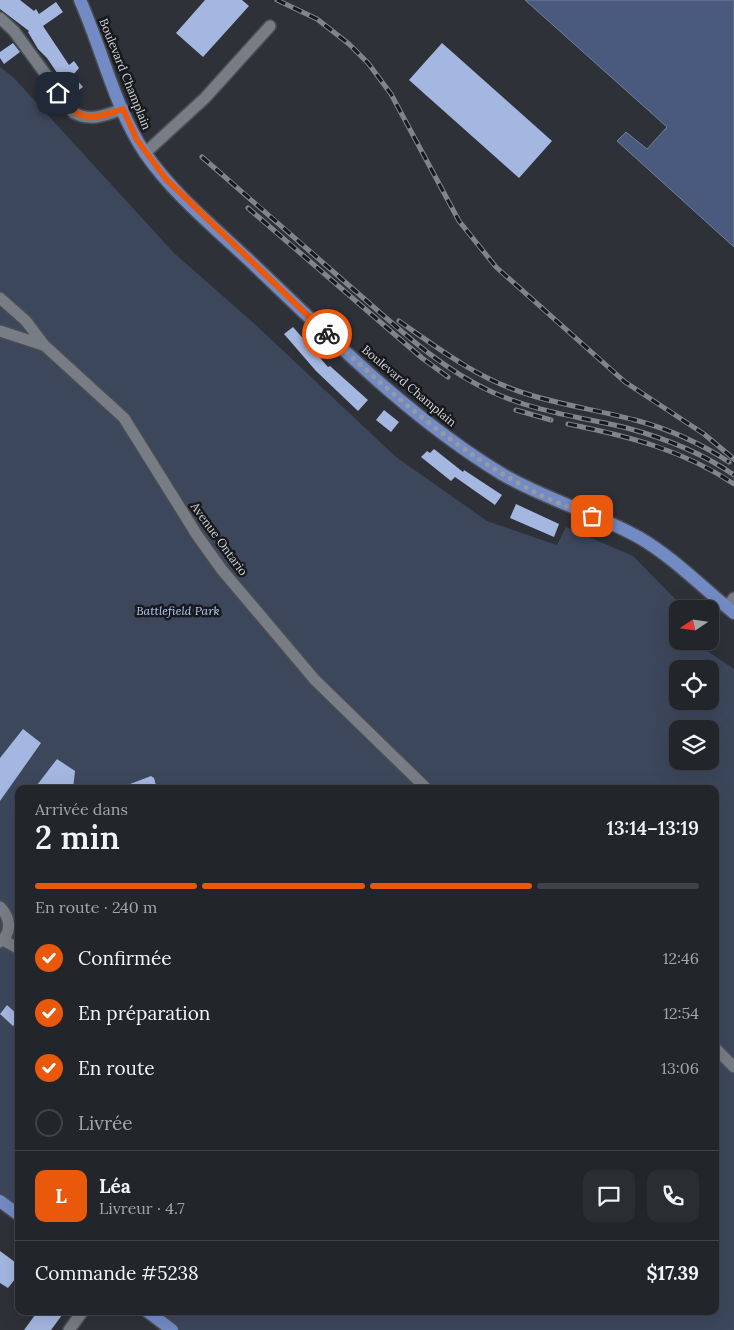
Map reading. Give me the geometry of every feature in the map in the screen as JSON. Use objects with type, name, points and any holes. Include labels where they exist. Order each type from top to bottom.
[{"type":"main road","name":"Boulevard Champlain","points":[[80,0],[123,109],[145,153],[166,179],[301,310],[362,366],[434,427],[500,473],[530,490],[641,539],[732,606]]},
{"type":"main road","points":[[0,1201],[15,1212]]},
{"type":"main road","points":[[152,1315],[172,1330]]},
{"type":"street","points":[[0,18],[14,31],[74,113],[80,116],[95,118],[123,109]]},
{"type":"street","points":[[145,153],[205,98],[270,26]]},
{"type":"street","name":"Avenue Ontario","points":[[0,298],[26,321],[44,345],[124,418],[197,535],[222,570],[286,647],[376,742],[423,785]]},
{"type":"street","points":[[0,331],[44,345]]},
{"type":"street","points":[[0,907],[7,914],[9,924],[8,932],[2,941],[15,947]]},
{"type":"street","points":[[719,1052],[734,1067]]},
{"type":"street","points":[[70,1330],[80,1315]]},
{"type":"green space","name":"Battlefield Park","points":[[0,67],[13,77],[174,253],[259,328],[396,457],[487,521],[557,545],[566,527],[633,556],[676,600],[669,600],[669,650],[706,650],[734,669],[734,1330],[171,1330],[151,1315],[719,1315],[719,785],[15,785],[15,1212],[0,1201]]},
{"type":"shaded area","points":[[525,0],[734,0],[734,247],[617,141],[626,132],[647,149],[667,127]]},
{"type":"building","points":[[0,0],[20,0],[34,11],[36,9],[39,14],[56,2],[63,12],[43,26],[69,65],[74,61],[79,68],[73,75],[83,87],[72,95],[47,58],[38,49],[29,31],[0,9]]},
{"type":"building","points":[[205,0],[242,0],[249,6],[203,57],[176,33]]},
{"type":"building","points":[[13,43],[20,52],[4,64],[0,58],[0,52]]},
{"type":"building","points":[[442,43],[552,141],[519,178],[409,80]]},
{"type":"building","points":[[293,327],[328,367],[330,366],[368,400],[358,411],[316,371],[284,334]]},
{"type":"building","points":[[384,410],[399,422],[391,432],[376,420]]},
{"type":"building","points":[[434,449],[463,472],[464,470],[502,495],[495,505],[455,477],[451,481],[421,457],[427,451],[430,453]]},
{"type":"building","points":[[516,504],[559,524],[554,537],[510,518]]},
{"type":"building","points":[[23,729],[41,743],[0,801],[0,758]]},
{"type":"building","points":[[57,759],[75,771],[73,785],[37,785]]},
{"type":"building","points":[[151,776],[154,778],[156,785],[127,785]]},
{"type":"building","points":[[7,1005],[15,1012],[15,1024],[13,1026],[0,1014]]},
{"type":"building","points":[[0,1251],[15,1262],[15,1279],[8,1288],[0,1283]]},
{"type":"building","points":[[35,1315],[62,1315],[51,1330],[24,1330]]},
{"type":"railway","points":[[277,0],[317,19],[349,44],[368,63],[391,94],[459,221],[496,267],[625,382],[704,434],[734,459]]},
{"type":"railway","points":[[202,157],[402,332],[454,371],[492,392],[525,405],[655,436],[696,453],[734,475]]},
{"type":"railway","points":[[248,208],[422,358],[448,377]]},
{"type":"railway","points":[[399,321],[459,362],[507,387],[551,401],[621,416],[672,432],[729,462]]},
{"type":"railway","points":[[516,410],[551,420]]},
{"type":"railway","points":[[568,424],[633,439],[675,453],[715,472],[734,484]]},
{"type":"way so far","points":[[327,334],[398,398],[468,452],[530,490],[592,516]]},
{"type":"route","points":[[58,93],[74,113],[87,118],[104,116],[123,109],[137,140],[154,166],[214,227],[327,334]]}]
